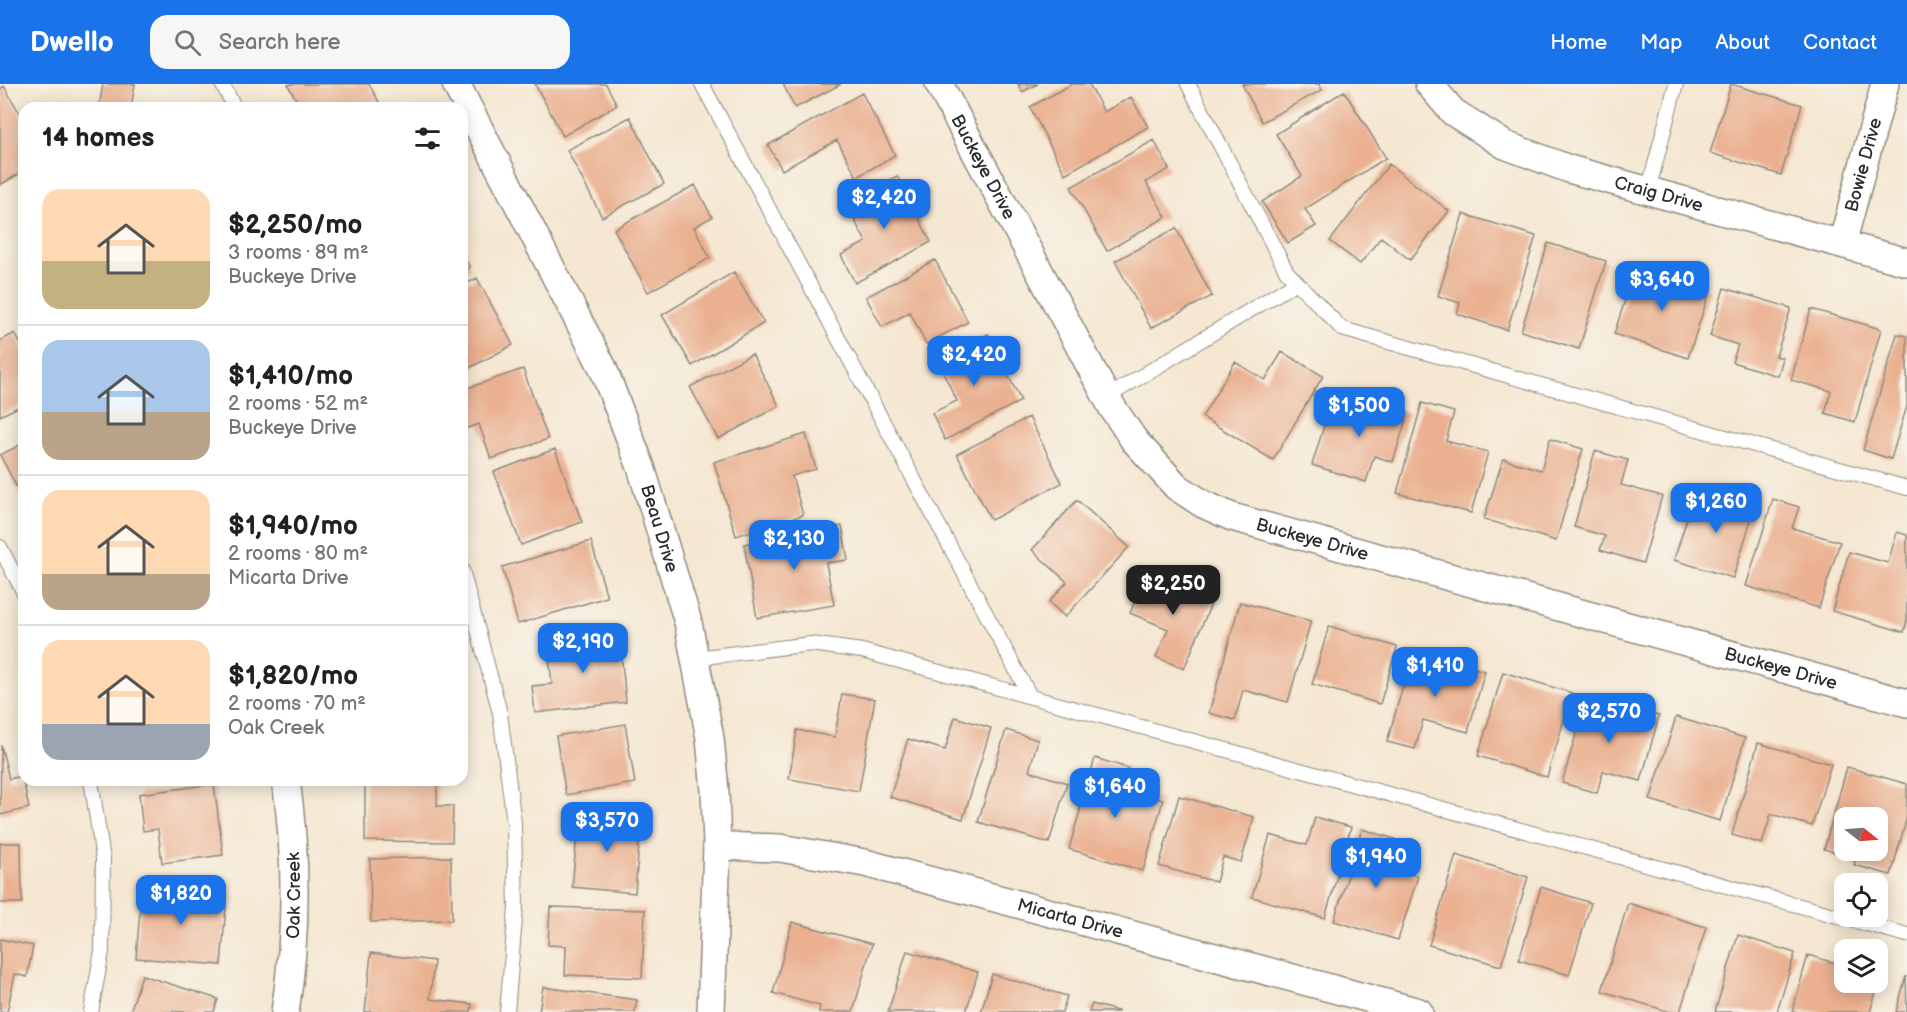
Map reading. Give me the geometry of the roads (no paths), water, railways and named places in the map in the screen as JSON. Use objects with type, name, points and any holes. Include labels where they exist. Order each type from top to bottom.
[{"type":"street","name":"Beau Drive","points":[[456,84],[465,102]]},
{"type":"street","name":"Buckeye Drive","points":[[939,84],[1107,397],[1134,440],[1153,464],[1194,498],[1232,517],[1907,703]]},
{"type":"street","name":"Craig Drive","points":[[1429,84],[1453,112],[1505,145],[1569,169],[1907,261]]},
{"type":"street","name":"Bowie Drive","points":[[1842,244],[1886,84]]},
{"type":"street","name":"Beau Drive","points":[[468,107],[603,368],[641,467],[664,538],[696,658],[710,738],[717,846],[711,1012]]},
{"type":"street","name":"Oak Creek","points":[[285,1012],[294,917],[294,867],[287,786]]},
{"type":"street","name":"Micarta Drive","points":[[717,846],[780,848],[865,863],[1419,1012]]},
{"type":"lane","points":[[222,84],[231,102]]},
{"type":"lane","points":[[702,84],[1030,696]]},
{"type":"lane","points":[[1188,84],[1287,272],[1342,329],[1907,488]]},
{"type":"lane","points":[[1648,191],[1676,84]]},
{"type":"lane","points":[[1107,397],[1297,282]]},
{"type":"lane","points":[[0,547],[18,582]]},
{"type":"lane","points":[[468,593],[500,713],[514,823],[516,907],[507,1012]]},
{"type":"lane","points":[[696,658],[811,644],[862,651],[1907,935]]},
{"type":"lane","points":[[91,1012],[102,951],[103,859],[92,786]]}]
